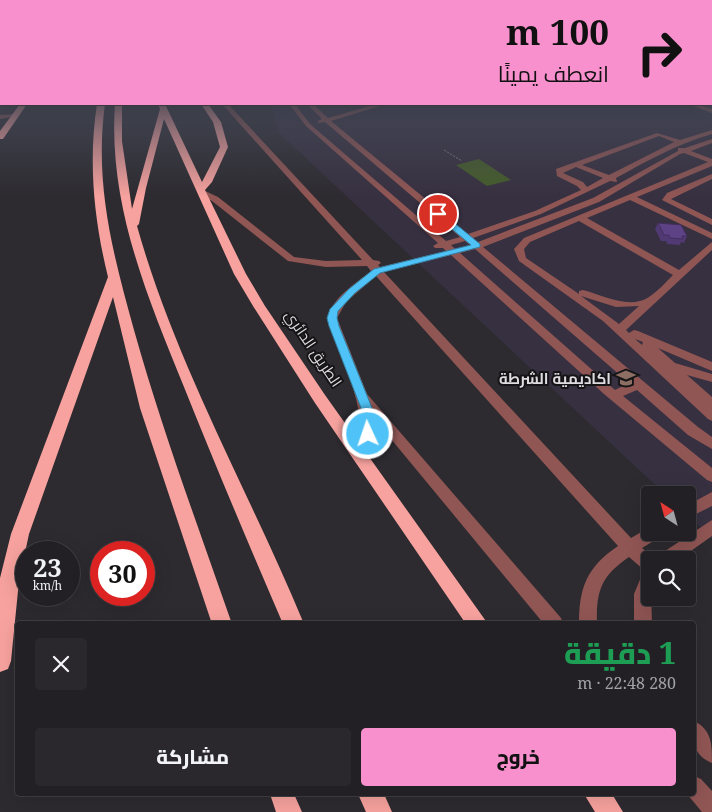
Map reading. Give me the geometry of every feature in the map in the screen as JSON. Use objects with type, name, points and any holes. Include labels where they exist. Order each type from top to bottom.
[{"type":"highway","points":[[0,137],[11,121]]},
{"type":"highway","points":[[99,121],[96,138],[96,170],[100,216],[114,276],[148,408],[221,621]]},
{"type":"highway","points":[[118,121],[119,167],[142,267],[232,489],[293,621]]},
{"type":"highway","points":[[133,230],[141,188],[158,121]]},
{"type":"highway","name":"الطريق الدائري","points":[[169,121],[240,274],[259,306],[362,459],[476,621]]},
{"type":"highway","points":[[200,191],[210,177],[224,147],[215,121]]},
{"type":"highway","points":[[0,661],[9,581],[20,534],[114,276]]},
{"type":"highway","points":[[283,796],[289,812]]},
{"type":"highway","points":[[372,796],[379,812]]},
{"type":"highway","points":[[598,796],[610,812]]},
{"type":"street","points":[[240,121],[630,548],[641,557]]},
{"type":"street","points":[[327,121],[712,444]]},
{"type":"street","points":[[305,122],[614,395],[712,476]]},
{"type":"street","points":[[448,248],[586,190],[674,144],[712,132]]},
{"type":"street","points":[[586,190],[560,174],[559,171],[659,134],[674,144]]},
{"type":"street","points":[[646,139],[674,144],[712,163]]},
{"type":"street","points":[[200,191],[215,199],[291,259],[326,264],[374,267],[448,248],[477,246],[596,200],[687,149],[712,141]]},
{"type":"street","points":[[712,163],[583,220],[522,243],[519,249],[520,256],[622,327],[634,334],[712,367]]},
{"type":"street","points":[[576,164],[625,184]]},
{"type":"street","points":[[366,175],[384,169]]},
{"type":"street","points":[[571,180],[592,172]]},
{"type":"street","points":[[712,176],[670,195],[666,200],[712,222]]},
{"type":"street","points":[[636,197],[712,229]]},
{"type":"street","points":[[636,197],[712,236]]},
{"type":"street","points":[[583,220],[680,275]]},
{"type":"street","points":[[583,220],[535,244],[528,252],[535,262],[584,293],[622,327],[712,416]]},
{"type":"street","points":[[622,327],[712,245]]},
{"type":"street","points":[[362,459],[366,447],[368,421],[361,395],[332,318],[334,311],[342,300],[374,267]]},
{"type":"street","points":[[584,293],[616,305],[636,304],[652,300]]},
{"type":"street","points":[[524,316],[549,307]]},
{"type":"street","points":[[641,310],[640,322],[642,328],[649,338],[659,345]]},
{"type":"street","points":[[634,334],[712,404]]},
{"type":"street","points":[[669,364],[712,378]]},
{"type":"street","points":[[614,395],[639,384]]},
{"type":"street","points":[[361,395],[552,621]]},
{"type":"street","points":[[696,507],[712,498]]},
{"type":"street","points":[[678,551],[712,527]]},
{"type":"street","points":[[588,621],[589,597],[595,580],[611,558],[641,541]]},
{"type":"street","points":[[642,606],[643,621]]},
{"type":"street","points":[[696,733],[712,753]]},
{"type":"street","points":[[696,788],[712,807]]},
{"type":"path","points":[[444,150],[462,161]]},
{"type":"shaded area","name":"اكاديمية الشرطة","points":[[275,121],[712,121],[712,539],[696,523],[696,486],[656,486],[278,132]]},
{"type":"green space","points":[[479,159],[511,180],[487,186],[456,165]]},
{"type":"building","points":[[658,223],[681,225],[687,236],[682,236],[683,239],[670,238],[669,235],[664,235]]},
{"type":"place","name":"اكاديمية الشرطة","points":[[626,378]]},
{"type":"route","points":[[368,434],[366,408],[334,326],[332,318],[334,311],[342,300],[377,271],[477,246],[438,214]]}]
